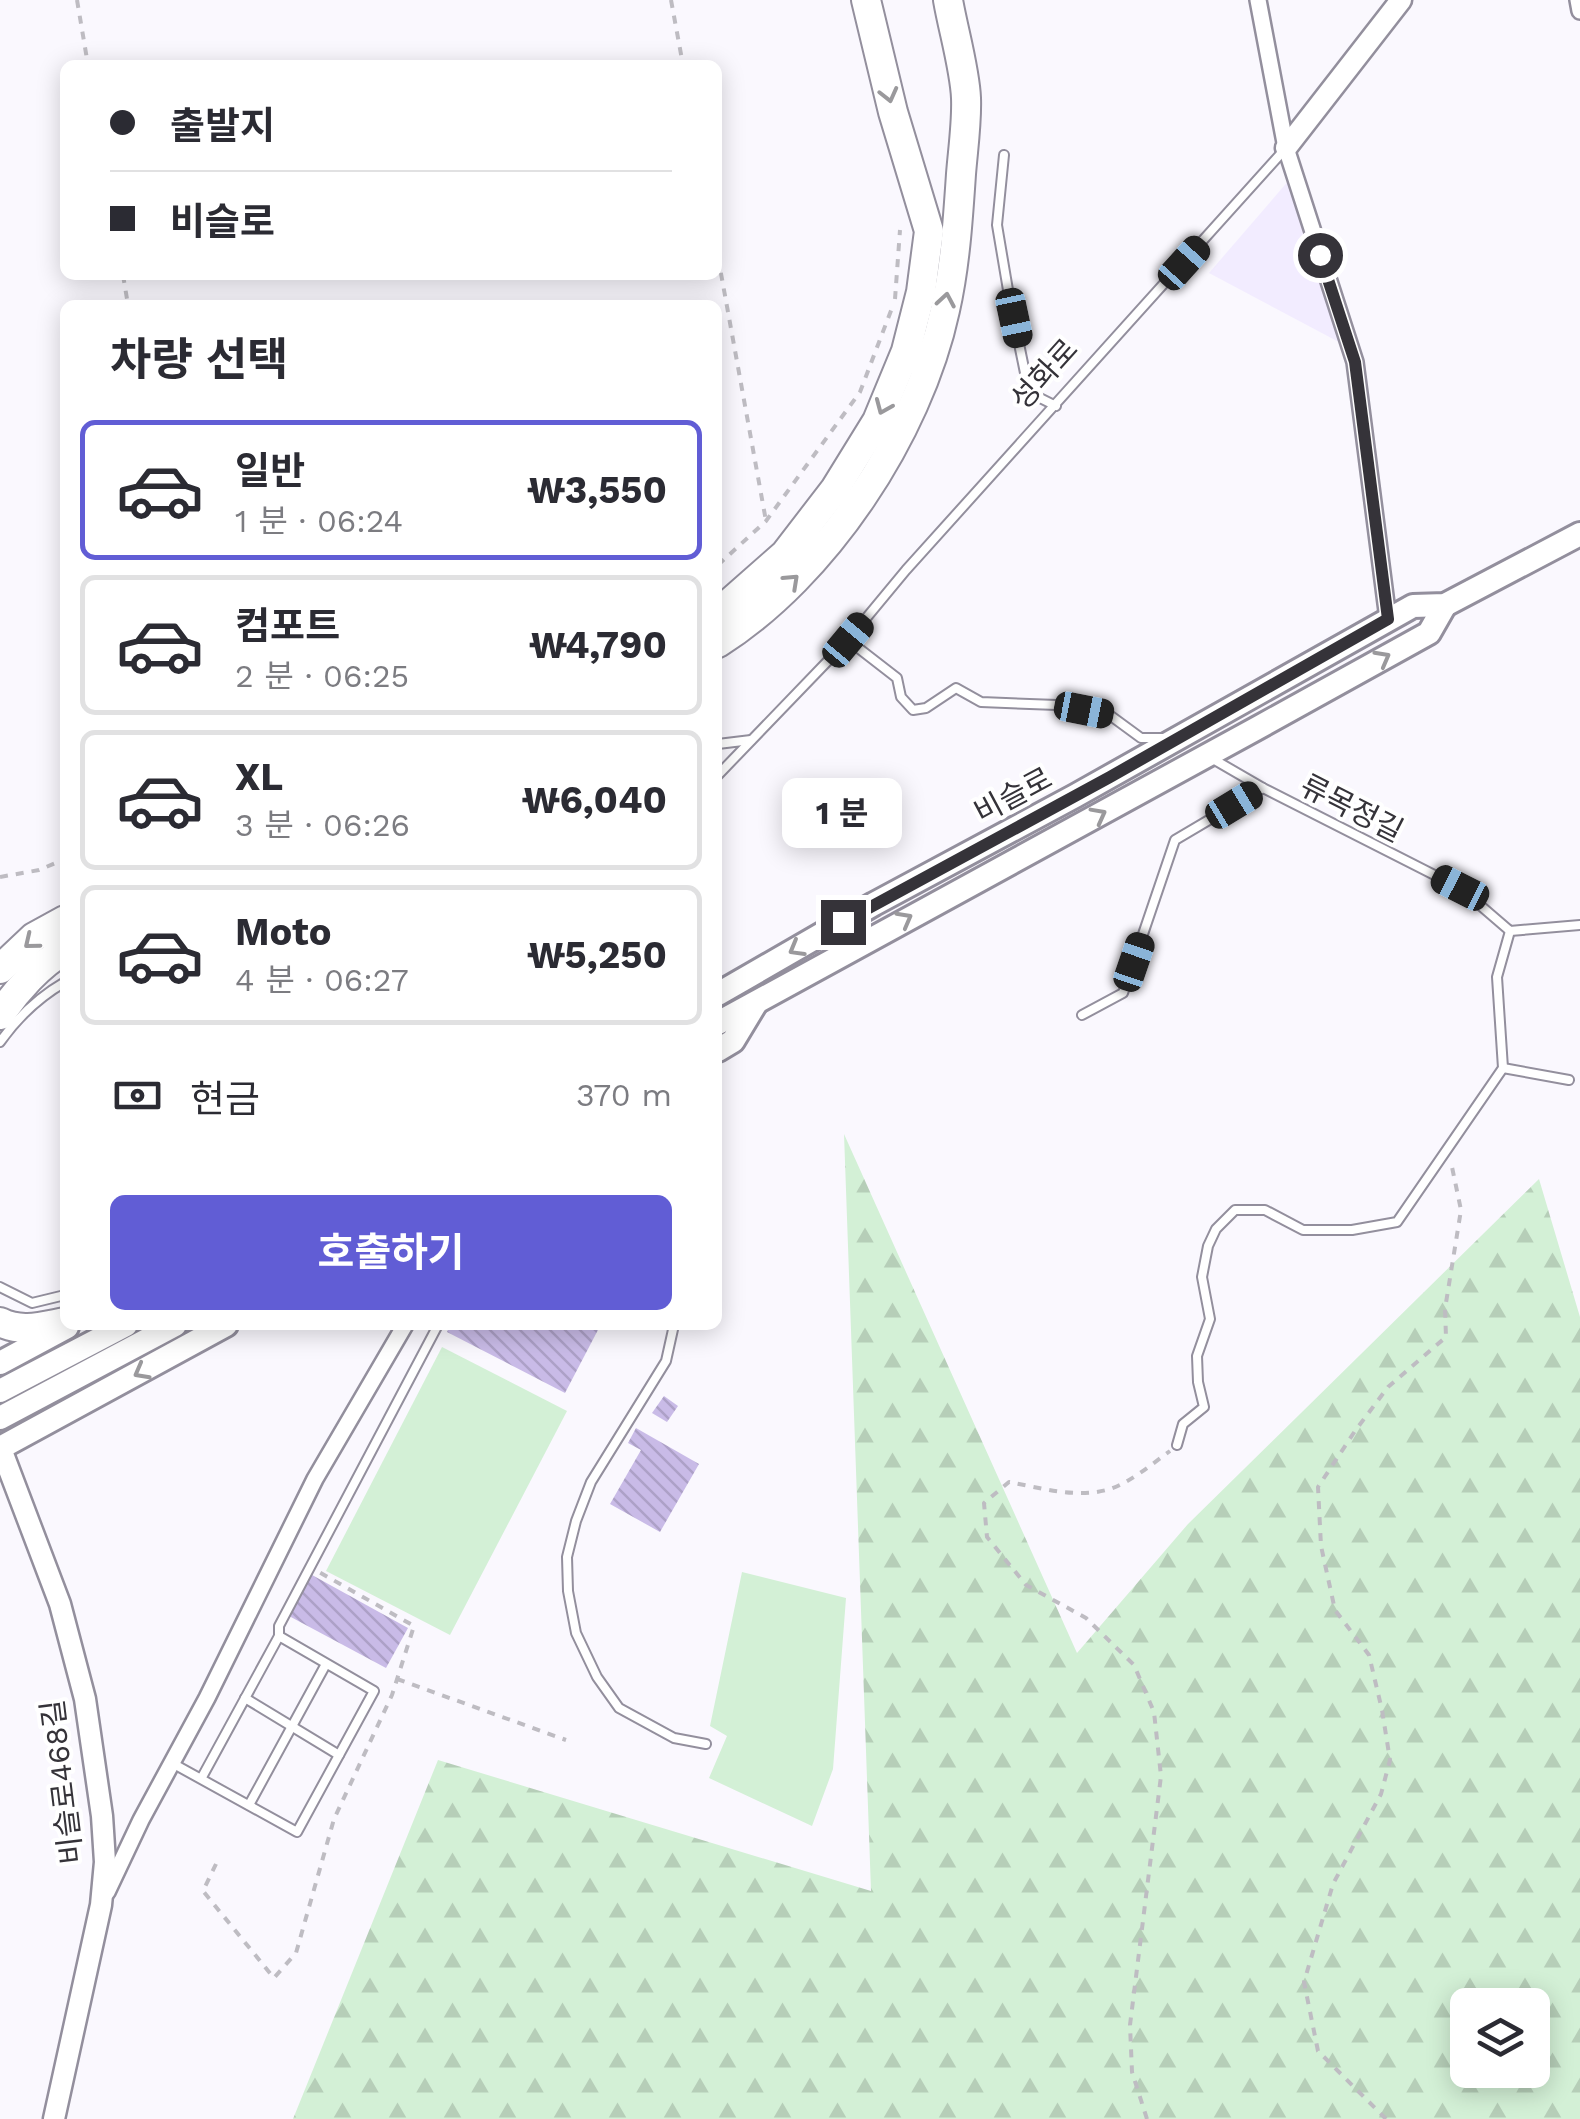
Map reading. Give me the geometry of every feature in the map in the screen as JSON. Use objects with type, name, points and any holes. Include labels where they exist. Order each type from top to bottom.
[{"type":"highway","points":[[722,609],[784,554],[835,489],[877,422],[906,351],[921,292],[929,231],[893,112],[866,0]]},
{"type":"highway","points":[[722,640],[800,575],[854,510],[891,449],[927,374],[946,310],[957,229],[966,96],[948,0]]},
{"type":"highway","points":[[0,969],[34,937],[60,923]]},
{"type":"highway","points":[[0,1015],[60,953]]},
{"type":"highway","points":[[0,1322],[24,1329],[60,1324]]},
{"type":"main road","name":"성화로","points":[[1286,148],[1401,0]]},
{"type":"main road","name":"비슬로","points":[[722,992],[1412,606],[1445,605],[1580,534]]},
{"type":"main road","name":"비슬로","points":[[722,1021],[1429,633],[1445,605]]},
{"type":"main road","points":[[722,1048],[733,1041],[758,1000]]},
{"type":"main road","points":[[0,1363],[60,1328]]},
{"type":"main road","points":[[0,1391],[116,1330]]},
{"type":"main road","points":[[0,1418],[166,1330]]},
{"type":"main road","points":[[0,1448],[217,1330]]},
{"type":"main road","name":"비슬로468길","points":[[0,1448],[60,1604],[85,1699],[103,1832],[105,1862],[100,1905],[54,2119]]},
{"type":"street","points":[[1258,0],[1286,148],[1355,362],[1388,619]]},
{"type":"street","points":[[1578,0],[1580,11]]},
{"type":"street","points":[[100,1905],[315,1479],[402,1330]]},
{"type":"lane","name":"성화로","points":[[722,772],[848,640],[906,570],[1286,148]]},
{"type":"lane","points":[[1004,155],[998,225],[1025,373],[1038,397],[1056,406]]},
{"type":"lane","points":[[848,640],[897,678],[901,697],[913,710],[926,708],[956,688],[980,702],[1057,705],[1111,716],[1141,738],[1179,738]]},
{"type":"lane","name":"류목정길","points":[[1179,738],[1263,788],[1460,888],[1510,931]]},
{"type":"lane","points":[[722,744],[751,740]]},
{"type":"lane","points":[[1082,1015],[1124,993],[1175,840],[1263,788]]},
{"type":"lane","points":[[1177,1446],[1183,1424],[1204,1407],[1197,1356],[1210,1319],[1202,1277],[1216,1228],[1235,1210],[1265,1210],[1303,1230],[1352,1230],[1397,1222],[1503,1068],[1497,976],[1510,931],[1580,925]]},
{"type":"lane","points":[[0,1042],[14,1023],[60,985]]},
{"type":"lane","points":[[1503,1068],[1569,1080]]},
{"type":"lane","points":[[0,1287],[32,1303],[60,1296]]},
{"type":"lane","points":[[201,1779],[435,1330]]},
{"type":"lane","points":[[673,1330],[666,1362],[591,1482],[567,1557],[568,1591],[576,1633],[597,1676],[619,1708],[674,1738],[706,1744]]},
{"type":"lane","points":[[172,1763],[297,1832],[374,1692],[279,1636]]},
{"type":"lane","points":[[248,1805],[326,1664]]},
{"type":"lane","points":[[245,1698],[339,1755]]},
{"type":"path","points":[[77,0],[87,60]]},
{"type":"path","points":[[671,0],[682,60]]},
{"type":"path","points":[[722,561],[766,521],[860,392],[894,302],[900,230]]},
{"type":"path","points":[[722,279],[766,521]]},
{"type":"path","points":[[0,877],[60,862]]},
{"type":"path","points":[[1386,2119],[1318,2052],[1304,1982],[1333,1884],[1381,1794],[1390,1760],[1369,1655],[1335,1610],[1321,1546],[1318,1488],[1388,1387],[1446,1338],[1445,1309],[1461,1210],[1448,1147]]},
{"type":"path","points":[[1148,2119],[1132,2072],[1130,2024],[1161,1776],[1154,1712],[1134,1664],[1086,1618],[1026,1585],[1016,1573],[987,1537],[984,1503],[1009,1482],[1074,1493],[1110,1488],[1177,1446]]},
{"type":"path","points":[[397,1679],[566,1740]]},
{"type":"shaded area","points":[[1290,179],[1352,349],[1209,273]]},
{"type":"green space","points":[[844,1134],[1077,1653],[1188,1524],[1539,1179],[1580,1317],[1580,2119],[293,2119],[438,1760],[871,1891]]},
{"type":"green space","points":[[442,1347],[567,1411],[450,1635],[326,1571]]},
{"type":"green space","points":[[742,1572],[846,1598],[833,1769],[812,1826],[709,1778],[727,1736],[710,1726]]},
{"type":"building","points":[[448,1330],[598,1330],[565,1393]]},
{"type":"building","points":[[664,1396],[678,1406],[667,1422],[652,1413]]},
{"type":"building","points":[[636,1428],[699,1464],[660,1532],[610,1504],[641,1450],[628,1443]]},
{"type":"building","points":[[312,1575],[408,1628],[386,1668],[289,1616]]},
{"type":"route","points":[[843,922],[1110,777],[1388,619],[1355,362],[1320,255]]}]
